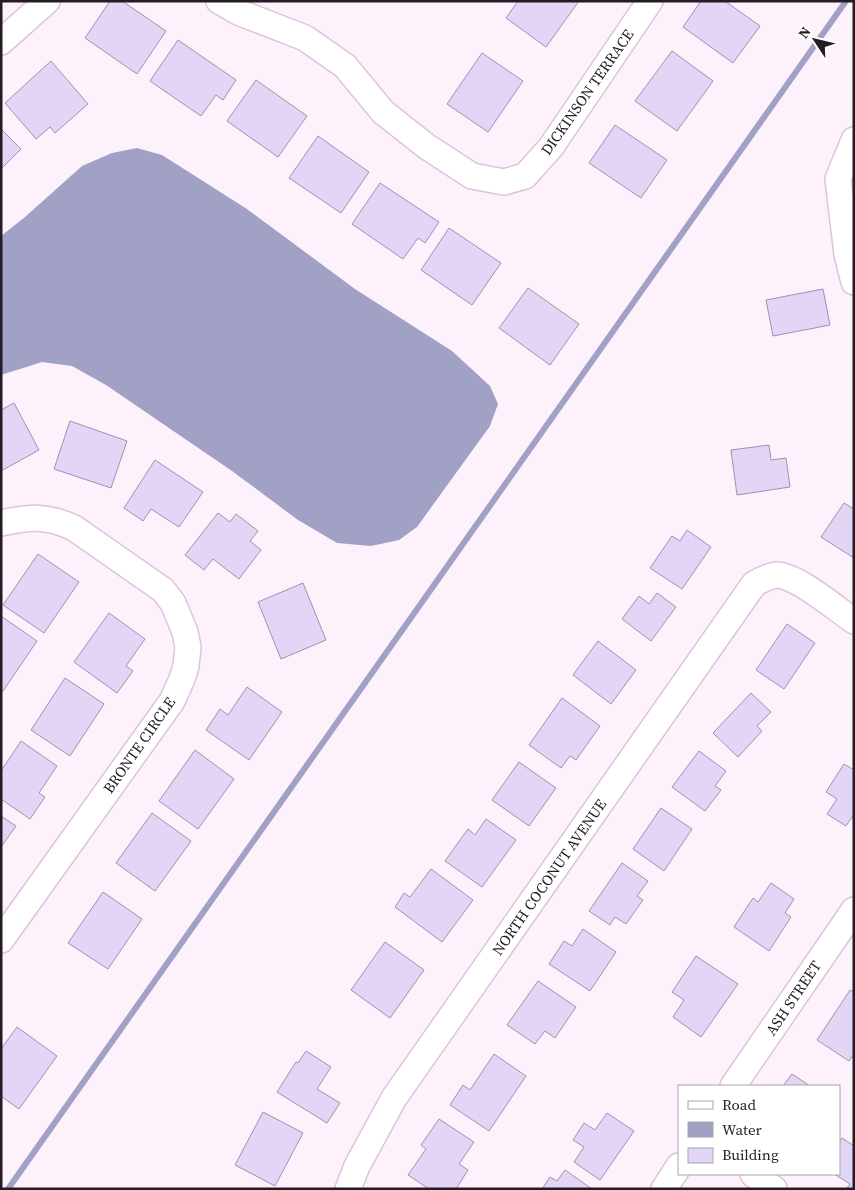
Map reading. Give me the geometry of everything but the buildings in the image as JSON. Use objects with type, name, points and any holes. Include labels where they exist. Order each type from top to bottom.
[{"type":"street","points":[[1,42],[47,1]]},
{"type":"street","name":"DICKINSON TERRACE","points":[[219,1],[238,12],[305,38],[345,66],[383,112],[426,146],[472,176],[504,182],[525,176],[551,147],[650,1]]},
{"type":"street","points":[[854,140],[838,179],[847,254],[854,282]]},
{"type":"street","name":"BRONTE CIRCLE","points":[[1,523],[37,517],[60,521],[74,528],[163,590],[180,616],[188,647],[186,666],[172,701],[1,940]]},
{"type":"street","name":"NORTH COCONUT AVENUE","points":[[348,1189],[357,1166],[394,1098],[754,584],[767,577],[777,575],[786,577],[803,585],[854,621]]},
{"type":"street","name":"ASH STREET","points":[[734,1085],[850,925]]},
{"type":"street","points":[[664,1189],[678,1168]]},
{"type":"street","points":[[754,1175],[774,1189]]},
{"type":"water","points":[[137,148],[162,155],[247,209],[355,289],[452,351],[490,386],[498,404],[490,426],[417,527],[399,540],[371,546],[337,543],[298,520],[232,471],[106,385],[72,366],[42,362],[1,375],[1,236],[82,166],[112,153]]},
{"type":"waterway","points":[[8,1189],[846,1]]}]
